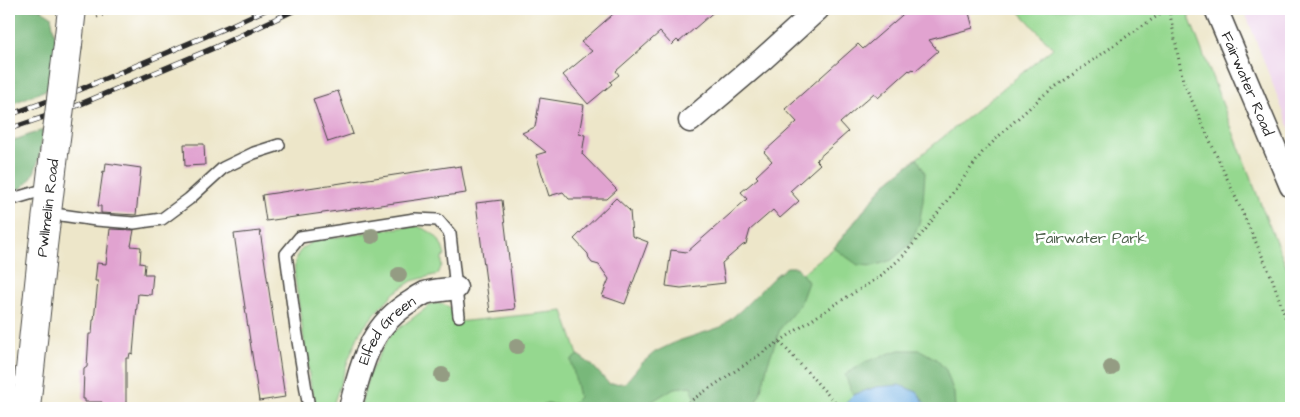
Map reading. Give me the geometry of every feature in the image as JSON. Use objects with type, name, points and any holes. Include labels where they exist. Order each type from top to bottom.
[{"type":"street","name":"Pwllmelin Road","points":[[26,408],[72,9]]},
{"type":"street","points":[[690,121],[818,9]]},
{"type":"street","name":"Fairwater Road","points":[[1216,9],[1291,186]]},
{"type":"street","name":"Elfed Green","points":[[350,408],[361,368],[372,340],[383,324],[400,308],[425,293],[456,288]]},
{"type":"lane","points":[[9,200],[50,188],[96,220],[134,224],[162,219],[189,199],[222,168],[254,153],[279,145]]},
{"type":"lane","points":[[309,408],[286,254],[300,237],[415,219],[438,220],[450,234],[459,316]]},
{"type":"path","points":[[680,408],[878,278],[902,257],[982,153],[1007,128],[1045,94],[1168,9],[1182,81],[1272,278],[1291,334]]},
{"type":"path","points":[[780,342],[840,408]]},
{"type":"shaded area","points":[[1242,9],[1291,9],[1291,132],[1248,20]]},
{"type":"green space","points":[[9,9],[40,9],[51,16],[56,41],[57,65],[48,89],[9,105]]},
{"type":"green space","name":"Fairwater Park","points":[[1017,9],[1186,9],[1291,278],[1291,408],[607,408],[703,352],[834,248],[884,185],[1053,48]]},
{"type":"green space","points":[[43,130],[39,159],[32,177],[19,190],[9,194],[9,142]]},
{"type":"green space","points":[[917,158],[925,173],[923,201],[919,224],[910,244],[892,260],[873,266],[858,265],[834,248],[884,185]]},
{"type":"green space","points":[[417,226],[436,236],[441,244],[445,256],[442,257],[442,265],[438,274],[412,281],[394,293],[377,311],[360,332],[332,408],[323,408],[316,404],[311,388],[295,279],[295,265],[298,255],[301,250],[317,240]]},
{"type":"green space","points":[[787,267],[797,267],[808,282],[800,304],[780,329],[760,394],[752,408],[699,408],[691,386],[674,388],[641,408],[537,408],[545,404],[570,406],[579,397],[571,360],[578,355],[592,365],[609,384],[625,383],[641,364],[655,352],[678,341],[721,327]]},
{"type":"green space","points":[[433,303],[443,304],[453,309],[457,322],[563,311],[590,390],[599,408],[360,408],[369,374],[390,335]]},
{"type":"green space","points":[[899,350],[920,350],[936,359],[946,370],[954,393],[955,408],[928,408],[917,392],[876,387],[853,395],[845,375],[865,362]]},
{"type":"water","points":[[899,385],[917,392],[928,408],[840,408],[853,395],[876,387]]},
{"type":"building","points":[[619,9],[717,9],[679,42],[677,40],[672,45],[660,32],[616,71],[619,75],[610,82],[612,84],[588,104],[563,75],[592,51],[581,42]]},
{"type":"building","points":[[909,9],[968,9],[973,28],[929,40],[938,51],[915,71],[913,69],[909,70],[878,98],[874,93],[840,123],[848,132],[816,160],[820,164],[790,191],[799,201],[780,218],[773,210],[750,230],[746,244],[722,263],[725,283],[681,288],[666,286],[671,250],[687,252],[747,199],[741,192],[758,178],[756,176],[772,161],[764,152],[797,122],[785,109],[858,44],[863,49]]},
{"type":"building","points":[[338,91],[353,134],[328,142],[313,99]]},
{"type":"building","points":[[540,98],[584,105],[579,134],[585,135],[582,154],[617,190],[607,199],[569,199],[563,192],[549,196],[536,155],[546,152],[522,133],[535,127]]},
{"type":"building","points":[[184,144],[204,144],[205,165],[185,166]]},
{"type":"building","points":[[106,163],[141,168],[136,215],[101,213],[101,206],[98,206]]},
{"type":"building","points":[[461,166],[466,193],[266,221],[262,195]]},
{"type":"building","points":[[616,198],[630,211],[632,236],[648,242],[625,304],[602,296],[609,279],[599,265],[592,263],[588,254],[574,239]]},
{"type":"building","points":[[502,200],[515,309],[490,312],[476,203]]},
{"type":"building","points":[[110,229],[134,230],[131,246],[141,247],[140,263],[145,264],[144,274],[153,274],[151,295],[138,294],[133,354],[130,353],[129,358],[126,358],[126,408],[102,408],[102,402],[85,402],[85,399],[83,399],[84,369],[87,367],[89,334],[92,334],[94,320],[98,281],[95,281],[97,263],[106,264]]},
{"type":"building","points":[[260,231],[285,397],[259,401],[234,234]]},
{"type":"railway","points":[[9,115],[79,90],[267,9]]},
{"type":"railway","points":[[9,129],[76,106],[216,47],[297,9]]}]
